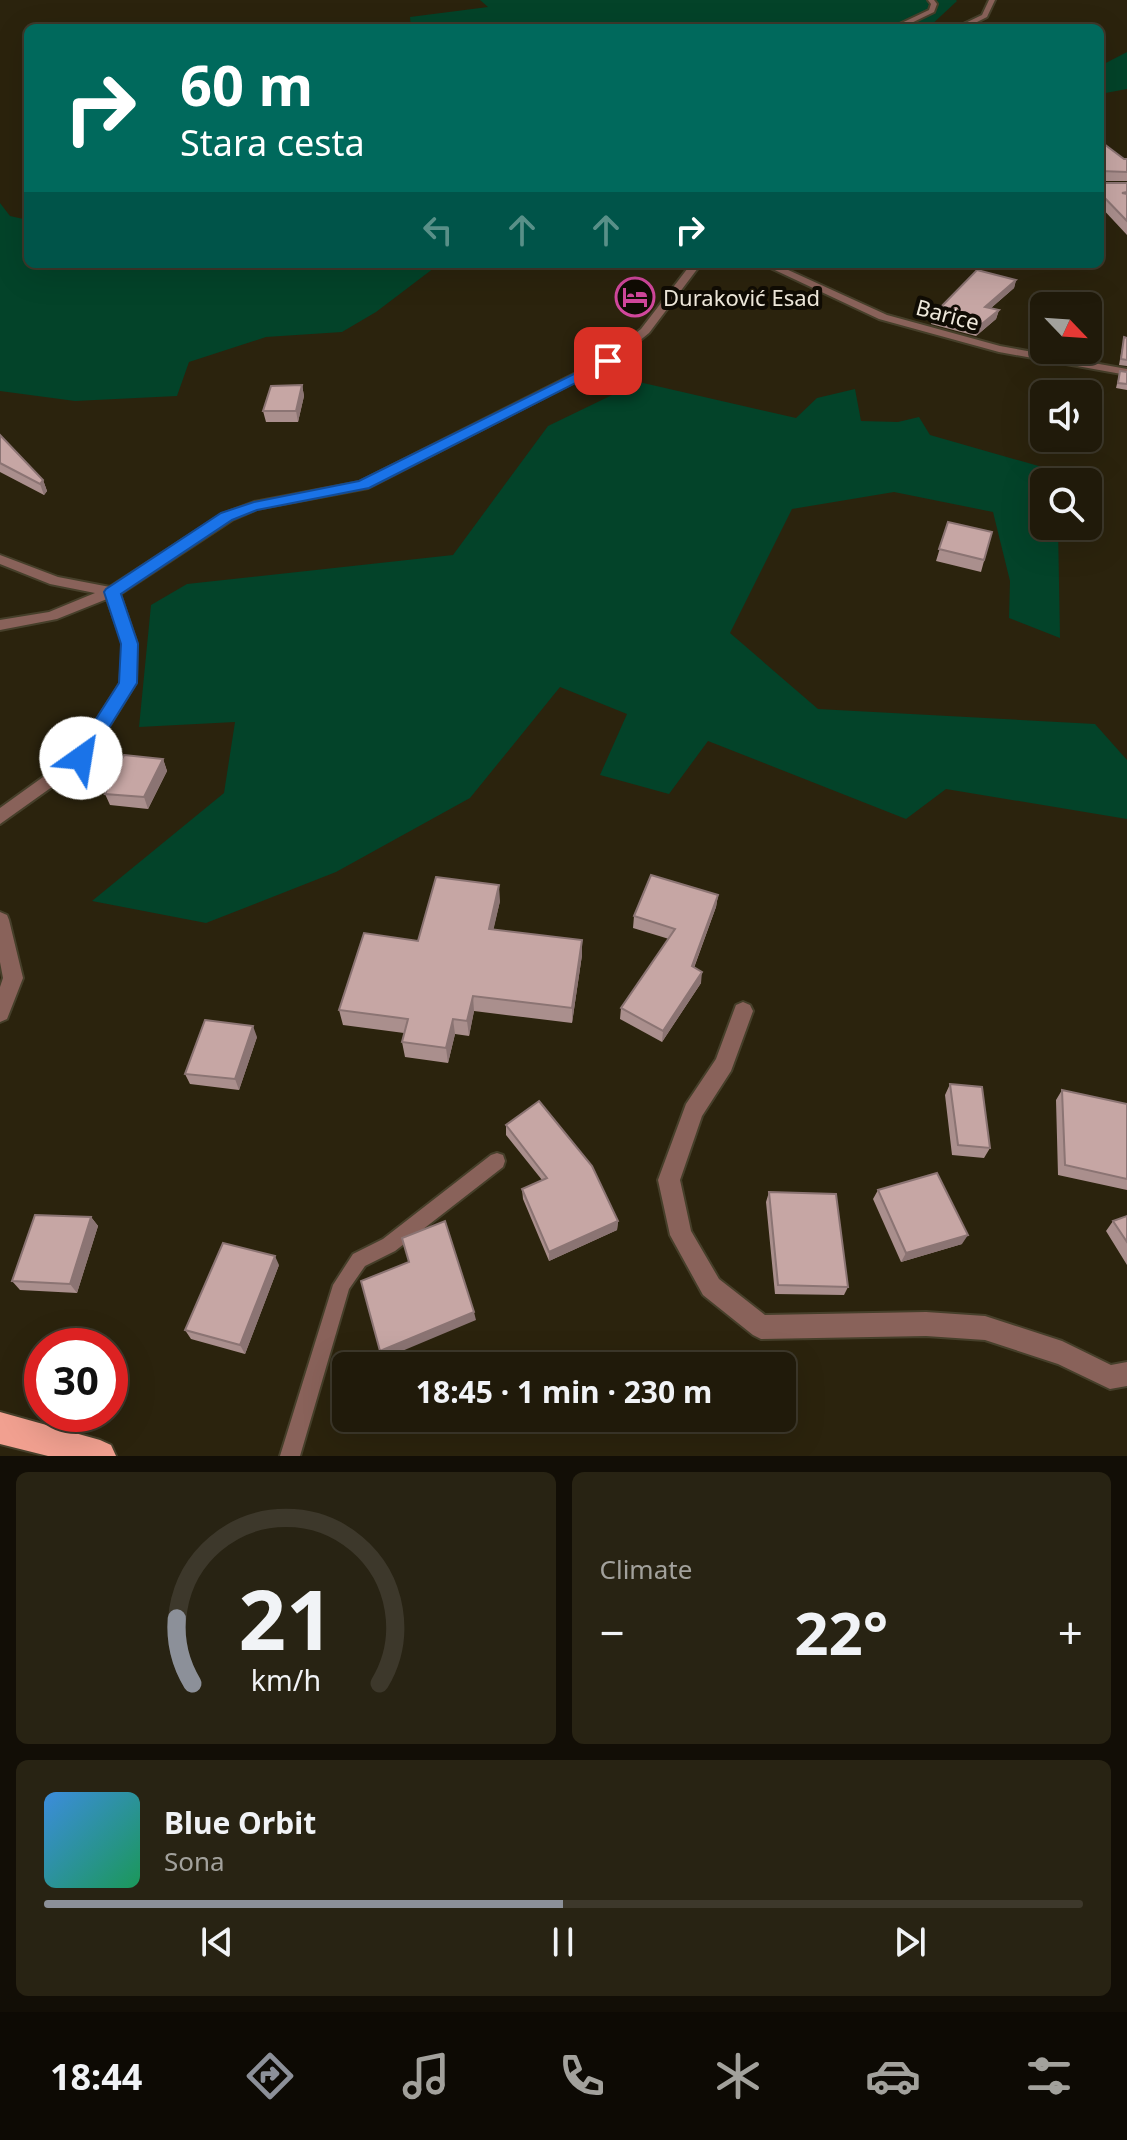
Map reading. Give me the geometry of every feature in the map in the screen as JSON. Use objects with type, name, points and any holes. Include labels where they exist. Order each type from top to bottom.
[{"type":"main road","points":[[0,1428],[100,1456]]},
{"type":"street","points":[[904,24],[932,11],[934,4],[931,0]]},
{"type":"street","points":[[968,24],[985,16],[992,0]]},
{"type":"street","points":[[0,625],[52,616],[112,592],[227,517],[254,506],[363,485],[608,361],[645,331],[693,268]]},
{"type":"street","name":"Barice","points":[[776,268],[883,317],[999,349],[1127,372]]},
{"type":"street","points":[[0,559],[55,581],[83,589],[112,592]]},
{"type":"street","points":[[0,817],[81,758],[128,683],[130,644],[112,592]]},
{"type":"street","points":[[0,920],[13,978],[0,1013]]},
{"type":"street","points":[[743,1011],[724,1064],[693,1111],[669,1180],[681,1235],[711,1287],[761,1327],[926,1324],[985,1328],[1062,1353],[1110,1377],[1127,1374]]},
{"type":"lane","points":[[290,1456],[342,1285],[359,1260],[389,1245],[497,1161]]},
{"type":"green space","points":[[480,0],[957,1],[932,24],[411,24],[410,17],[488,7]]},
{"type":"green space","points":[[1127,52],[1127,89],[1104,93],[1104,64]]},
{"type":"green space","points":[[0,203],[10,216],[24,219],[24,268],[434,268],[376,312],[342,332],[266,337],[189,362],[177,396],[75,401],[0,391]]},
{"type":"green space","points":[[639,382],[796,418],[817,398],[855,389],[861,421],[898,422],[919,417],[930,435],[1046,468],[1030,468],[1030,540],[1058,540],[1060,638],[1009,618],[1010,581],[993,512],[894,492],[792,509],[730,633],[818,709],[1095,724],[1127,760],[1127,819],[946,789],[906,819],[708,741],[669,794],[600,775],[627,714],[560,687],[470,798],[336,872],[206,923],[92,901],[224,793],[235,722],[139,727],[151,605],[187,584],[453,555],[548,426]]},
{"type":"building","points":[[1104,144],[1127,159],[1127,172],[1104,171]]},
{"type":"building","points":[[1104,183],[1127,183],[1127,192],[1122,193],[1127,194],[1127,221],[1104,197]]},
{"type":"building","points":[[977,270],[1016,280],[985,307],[999,310],[978,327],[933,315]]},
{"type":"building","points":[[1124,337],[1127,338],[1127,360],[1121,359]]},
{"type":"building","points":[[1120,371],[1127,372],[1127,384],[1118,383]]},
{"type":"building","points":[[302,385],[296,411],[263,411],[271,386]]},
{"type":"building","points":[[0,435],[43,480],[40,484],[0,463]]},
{"type":"building","points":[[948,522],[992,532],[984,560],[939,549]]},
{"type":"building","points":[[124,755],[163,759],[144,797],[105,794]]},
{"type":"building","points":[[651,875],[718,895],[692,966],[702,972],[663,1031],[621,1008],[675,929],[634,916]]},
{"type":"building","points":[[436,877],[499,885],[489,929],[582,940],[572,1008],[473,996],[467,1021],[453,1019],[446,1048],[402,1042],[408,1019],[339,1010],[364,933],[418,941]]},
{"type":"building","points":[[205,1020],[253,1026],[235,1079],[185,1074]]},
{"type":"building","points":[[950,1084],[982,1087],[990,1148],[958,1145]]},
{"type":"building","points":[[1062,1090],[1127,1104],[1127,1179],[1065,1165]]},
{"type":"building","points":[[539,1101],[592,1166],[618,1221],[549,1252],[522,1189],[547,1178],[506,1125]]},
{"type":"building","points":[[937,1173],[968,1235],[906,1253],[878,1190]]},
{"type":"building","points":[[769,1192],[836,1194],[848,1287],[778,1285]]},
{"type":"building","points":[[35,1215],[91,1217],[70,1284],[12,1281]]},
{"type":"building","points":[[1127,1216],[1127,1242],[1113,1221]]},
{"type":"building","points":[[445,1221],[474,1312],[380,1351],[361,1281],[409,1262],[402,1238]]},
{"type":"building","points":[[223,1243],[275,1256],[240,1345],[185,1330]]},
{"type":"place","name":"Duraković Esad","points":[[635,297]]},
{"type":"route","points":[[81,758],[128,683],[130,644],[112,592],[227,517],[254,506],[363,485],[608,361]]}]
